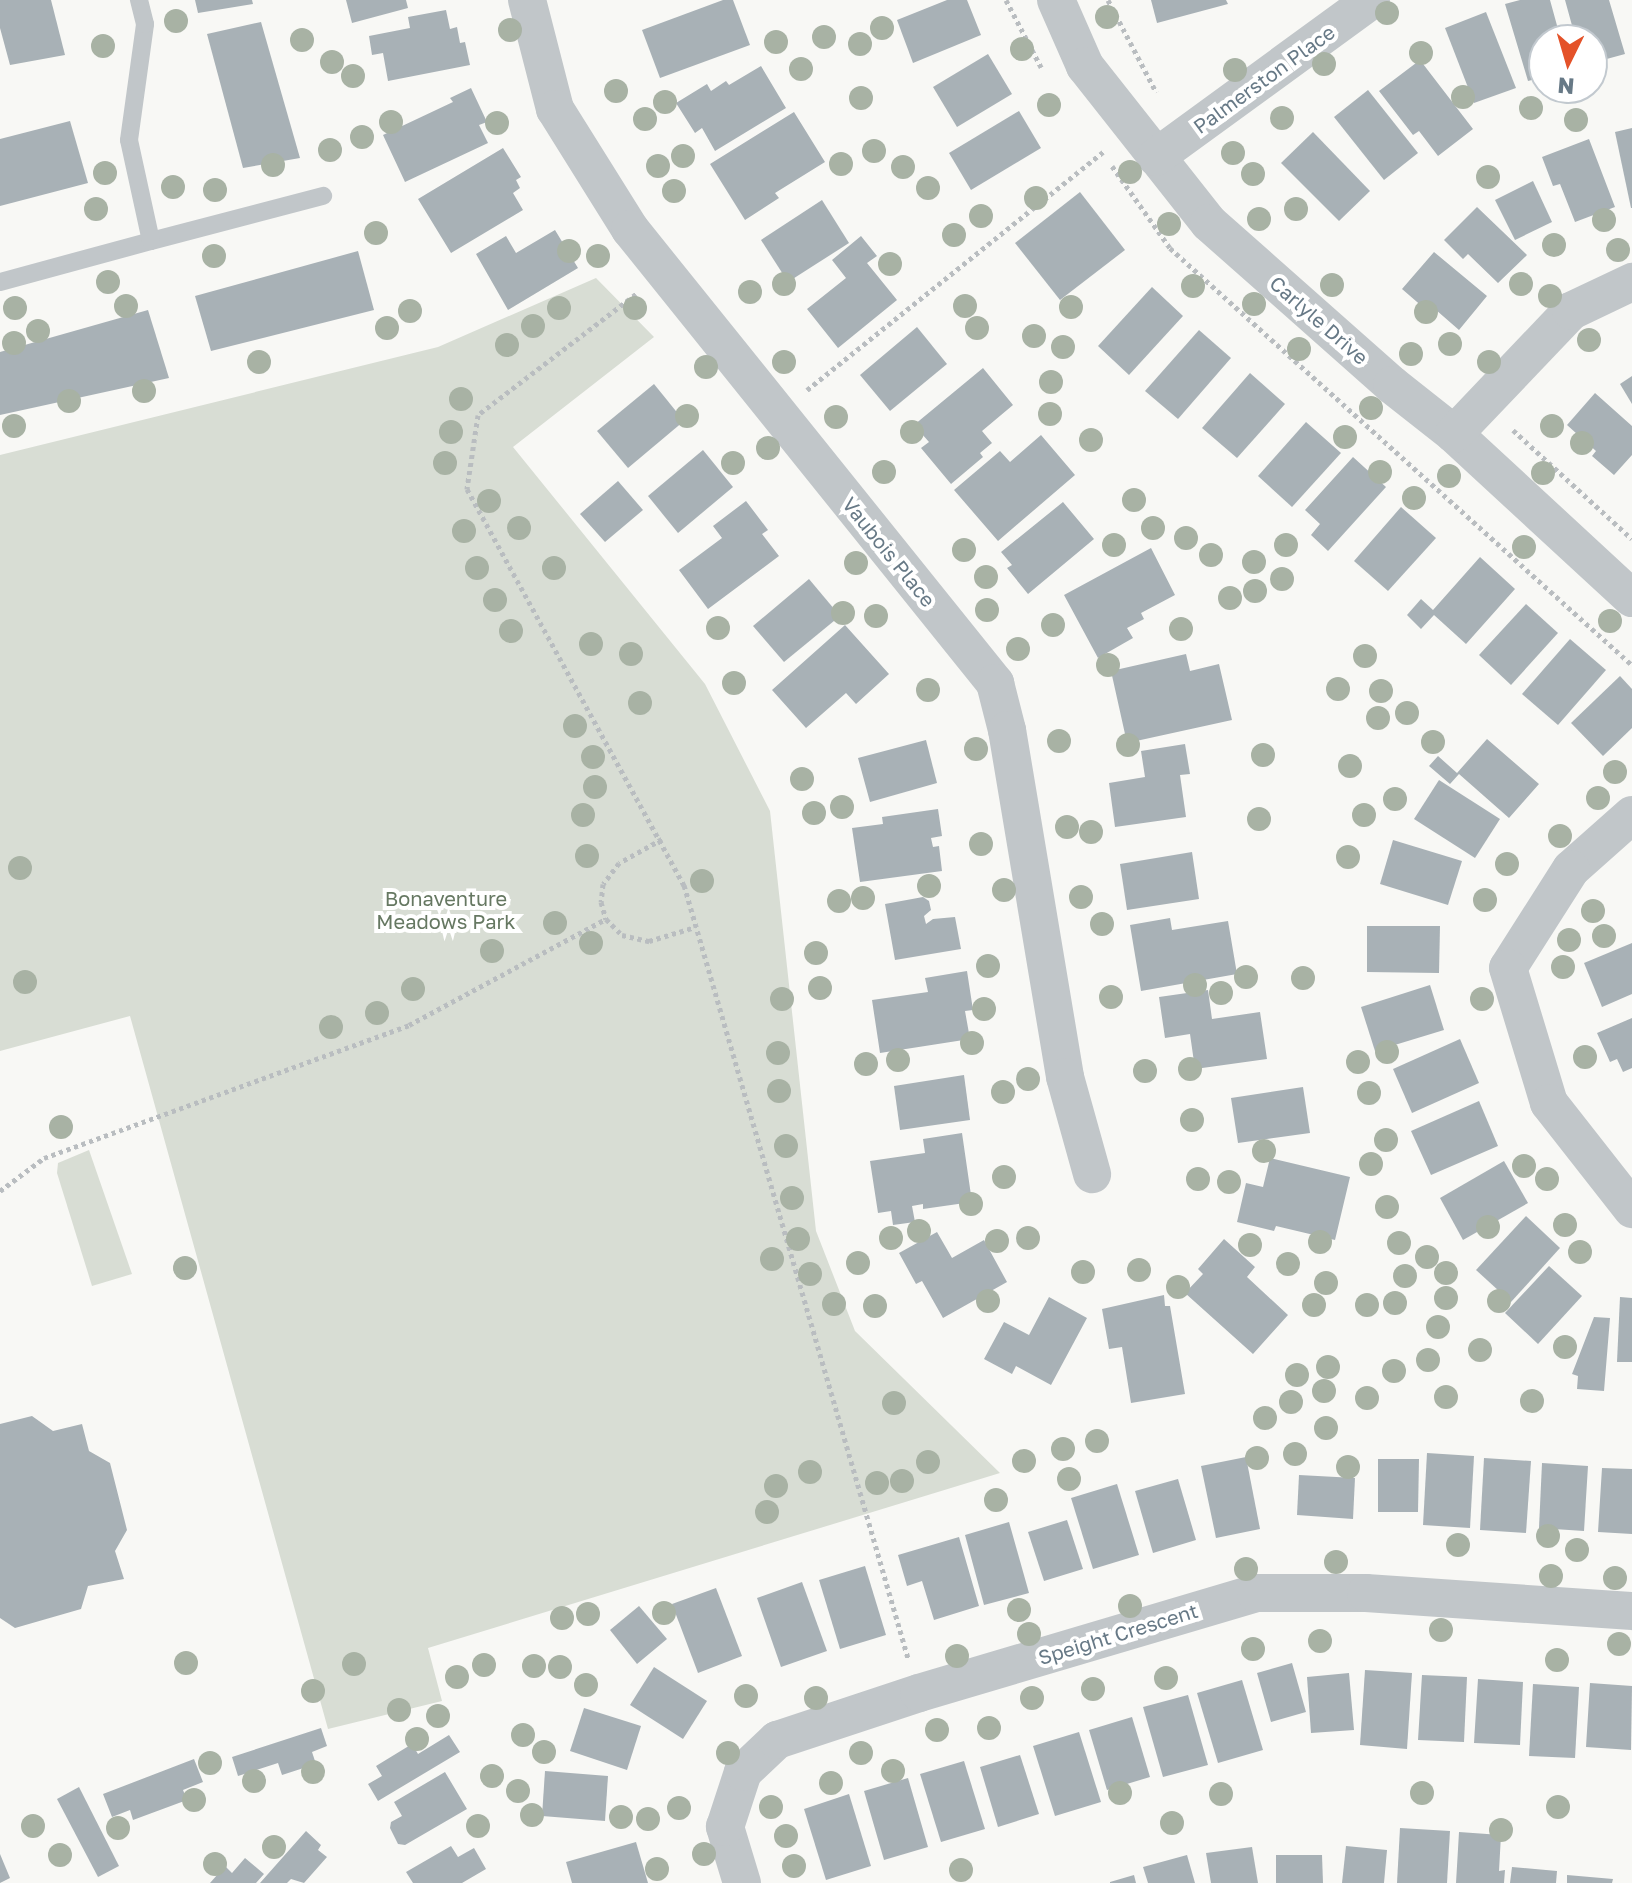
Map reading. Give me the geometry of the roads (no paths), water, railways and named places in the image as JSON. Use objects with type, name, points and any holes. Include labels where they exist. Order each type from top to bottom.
[{"type":"street","name":"Vaubois Place","points":[[527,0],[555,109],[630,229],[995,683],[1007,730],[1065,1077],[1092,1174]]},
{"type":"street","name":"Carlyle Drive","points":[[1056,0],[1085,66],[1209,223],[1392,385],[1454,434],[1632,598]]},
{"type":"street","name":"Palmerston Place","points":[[1156,157],[1371,0]]},
{"type":"street","points":[[1454,434],[1571,311],[1632,282]]},
{"type":"street","points":[[1632,815],[1571,869],[1508,968],[1549,1103],[1632,1209]]},
{"type":"street","name":"Speight Crescent","points":[[742,1883],[725,1827],[743,1772],[777,1740],[919,1693],[1256,1593],[1366,1593],[1632,1611]]},
{"type":"lane","points":[[139,0],[145,24],[129,140],[151,241]]},
{"type":"lane","points":[[0,282],[323,196]]},
{"type":"park label","name":"Bonaventure Meadows Park","points":[[446,910]]}]
